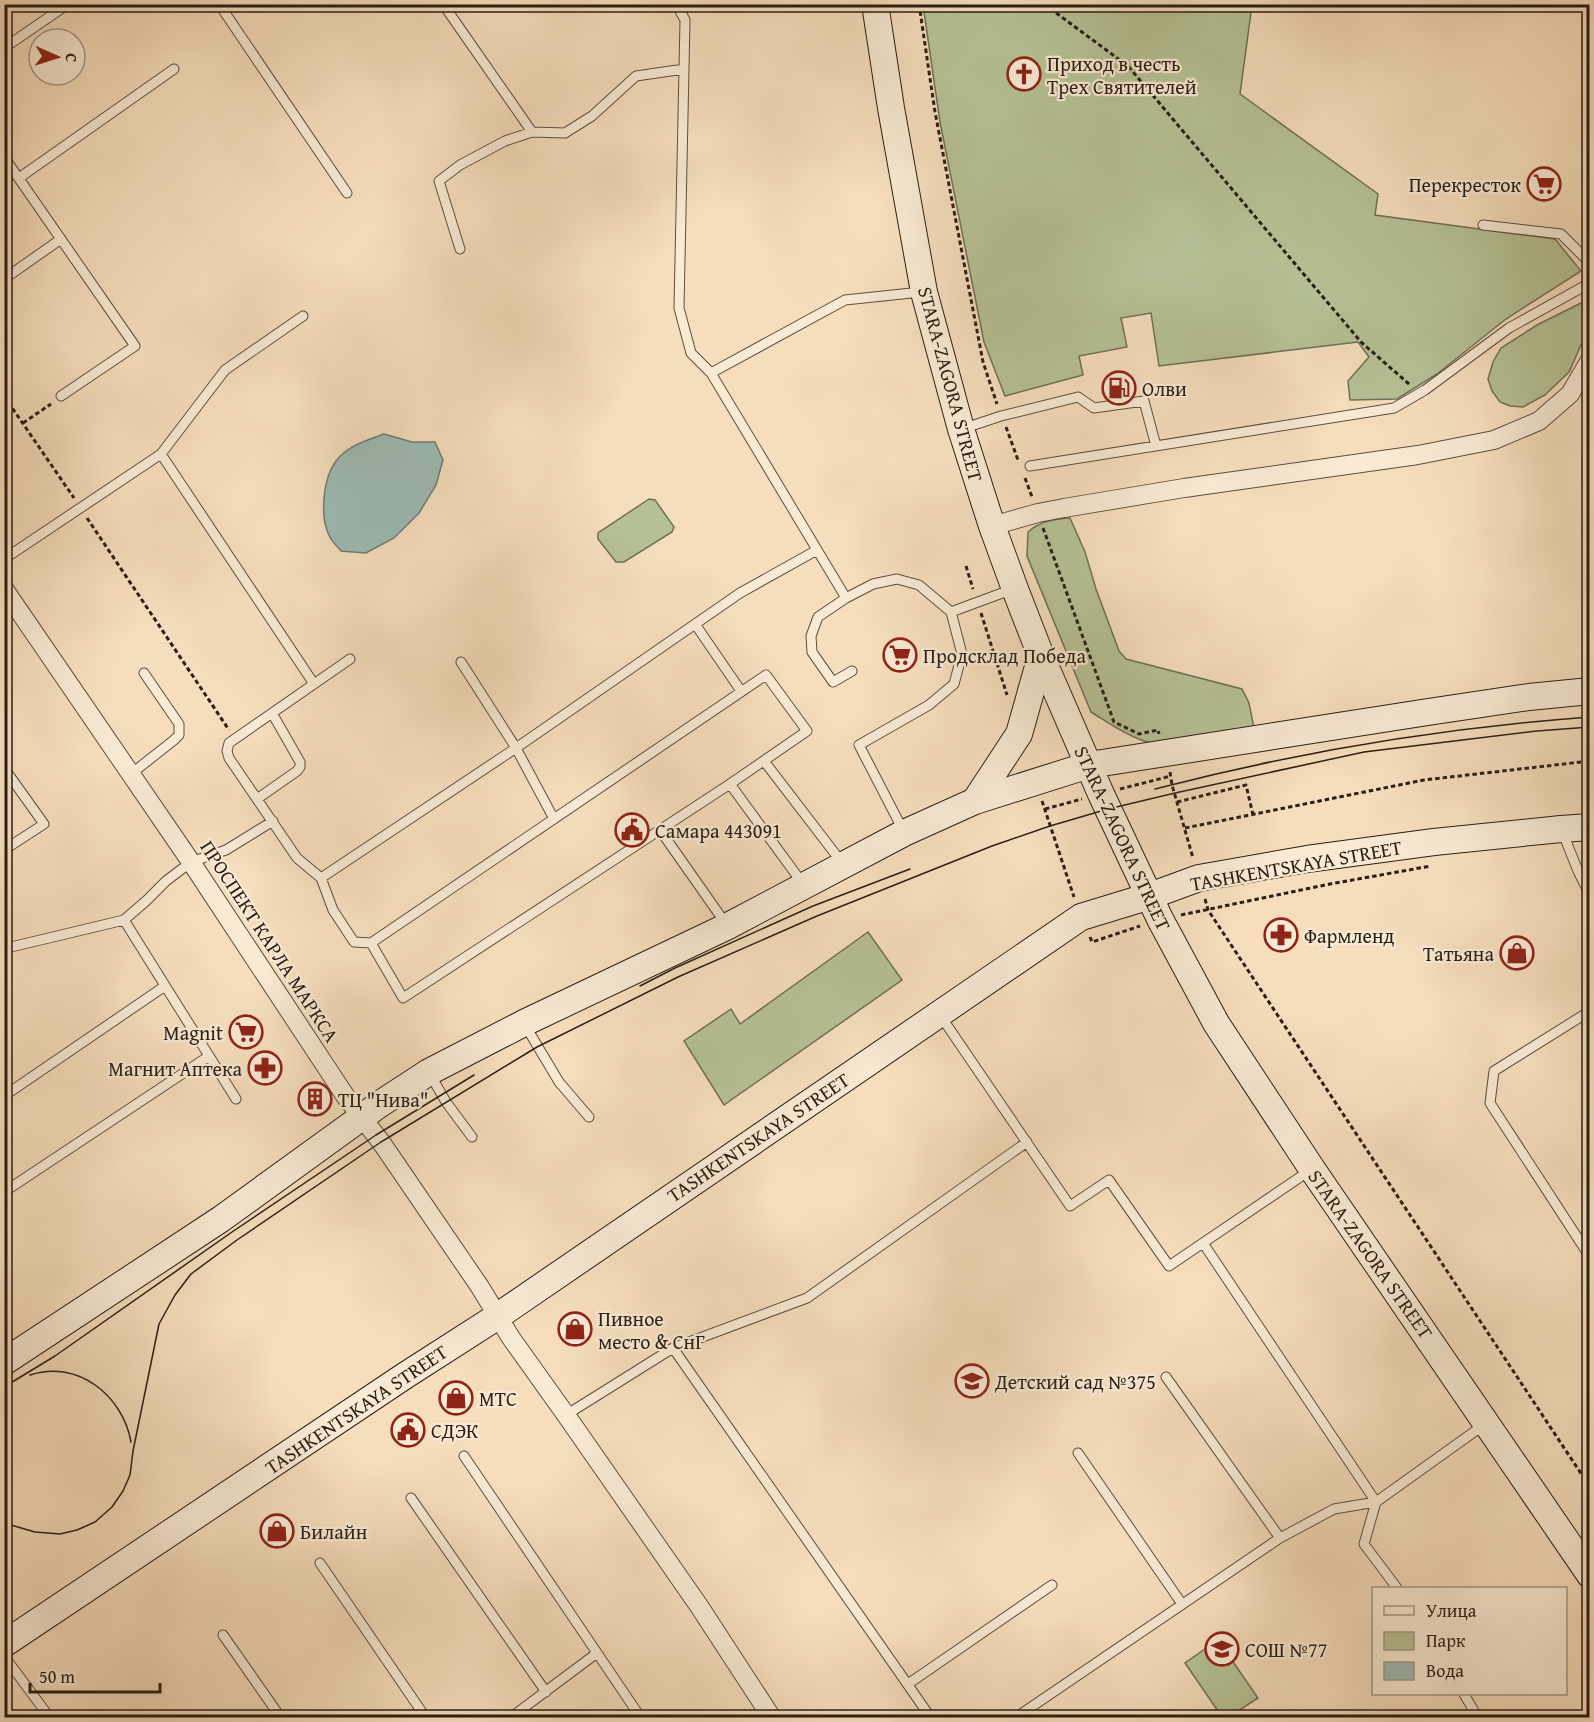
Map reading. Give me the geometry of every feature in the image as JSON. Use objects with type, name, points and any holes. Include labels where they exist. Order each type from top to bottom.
[{"type":"main road","name":"STARA-ZAGORA STREET","points":[[875,4],[924,292],[961,429],[1015,589],[1041,656],[1089,765],[1160,920],[1216,1023],[1312,1169],[1590,1575]]},
{"type":"main road","points":[[975,801],[1019,734],[1041,656]]},
{"type":"main road","points":[[4,1362],[221,1219],[429,1072],[524,1023],[728,926],[904,833],[975,801],[1089,765],[1484,704],[1590,691]]},
{"type":"main road","name":"TASHKENTSKAYA STREET","points":[[4,1644],[498,1316],[1081,917],[1199,878],[1307,859],[1434,842],[1590,827]]},
{"type":"street","points":[[992,526],[1064,508],[1184,488],[1418,455],[1494,440],[1539,421],[1570,394],[1590,360]]},
{"type":"street","name":"ПРОСПЕКТ КАРЛА МАРКСА","points":[[5,592],[191,862],[346,1097],[381,1142],[480,1287],[511,1338],[699,1606],[772,1718]]},
{"type":"lane","points":[[4,48],[68,4]]},
{"type":"lane","points":[[219,4],[346,193]]},
{"type":"lane","points":[[443,4],[531,132]]},
{"type":"lane","points":[[676,4],[685,21],[679,308],[691,352],[711,373],[846,598]]},
{"type":"lane","points":[[19,178],[174,69]]},
{"type":"lane","points":[[460,249],[439,181],[460,165],[505,141],[531,132],[565,133],[592,116],[636,76],[684,69]]},
{"type":"lane","points":[[4,157],[135,346],[61,396]]},
{"type":"lane","points":[[1483,225],[1561,234],[1590,263]]},
{"type":"lane","points":[[4,279],[62,239]]},
{"type":"lane","points":[[1030,466],[1394,408],[1420,393],[1509,328],[1590,283]]},
{"type":"lane","points":[[711,373],[845,300],[924,292]]},
{"type":"lane","points":[[4,560],[161,454],[225,370],[303,316]]},
{"type":"lane","points":[[961,429],[1001,416],[1078,397],[1094,408],[1144,401],[1156,446]]},
{"type":"lane","points":[[161,454],[314,684]]},
{"type":"lane","points":[[321,878],[516,748],[740,593],[817,550]]},
{"type":"lane","points":[[852,671],[833,682],[812,651],[811,636],[818,616],[846,598],[873,584],[897,579],[919,585],[951,612],[962,654],[954,684],[928,705],[859,745],[904,833]]},
{"type":"lane","points":[[951,612],[1015,589]]},
{"type":"lane","points":[[695,624],[741,691]]},
{"type":"lane","points":[[350,659],[234,739],[229,743],[227,751],[229,758],[297,858],[321,878],[333,910],[354,942],[371,943],[766,675],[807,731],[403,998],[371,943]]},
{"type":"lane","points":[[462,662],[516,748],[554,819]]},
{"type":"lane","points":[[131,774],[174,740],[180,730],[179,724],[144,673]]},
{"type":"lane","points":[[257,799],[297,771],[300,766],[300,762],[272,713]]},
{"type":"lane","points":[[764,761],[844,866]]},
{"type":"lane","points":[[4,768],[44,824],[4,850]]},
{"type":"lane","points":[[730,784],[804,886]]},
{"type":"lane","points":[[4,946],[11,947],[124,920],[166,881],[191,862],[226,850],[273,821]]},
{"type":"lane","points":[[1561,829],[1590,895]]},
{"type":"lane","points":[[660,830],[728,926]]},
{"type":"lane","points":[[124,920],[236,1099]]},
{"type":"lane","points":[[4,1096],[165,986]]},
{"type":"lane","points":[[939,1013],[1070,1206],[1109,1180],[1169,1266],[1312,1169]]},
{"type":"lane","points":[[1589,1014],[1494,1071],[1490,1104],[1590,1257]]},
{"type":"lane","points":[[524,1023],[559,1082],[589,1117]]},
{"type":"lane","points":[[4,1192],[209,1056]]},
{"type":"lane","points":[[429,1072],[446,1102],[472,1137]]},
{"type":"lane","points":[[566,1414],[673,1348],[807,1298],[1027,1142]]},
{"type":"lane","points":[[1203,1243],[1376,1502],[1364,1544],[1395,1587]]},
{"type":"lane","points":[[673,1348],[931,1718]]},
{"type":"lane","points":[[1166,1377],[1280,1538]]},
{"type":"lane","points":[[1015,1718],[1280,1538],[1334,1509],[1376,1502],[1487,1422]]},
{"type":"lane","points":[[1078,1453],[1182,1604]]},
{"type":"lane","points":[[464,1456],[641,1718]]},
{"type":"lane","points":[[411,1498],[546,1692]]},
{"type":"lane","points":[[320,1563],[426,1718]]},
{"type":"lane","points":[[908,1684],[1052,1585]]},
{"type":"lane","points":[[223,1635],[280,1718]]},
{"type":"lane","points":[[515,1716],[597,1653]]},
{"type":"lane","points":[[4,1656],[50,1718]]},
{"type":"lane","points":[[1465,1695],[1478,1718]]},
{"type":"path","points":[[1044,4],[1128,66],[1361,342],[1420,393]]},
{"type":"path","points":[[4,396],[234,739]]},
{"type":"path","points":[[23,423],[61,396]]},
{"type":"path","points":[[966,566],[1008,701]]},
{"type":"path","points":[[1185,828],[1424,780],[1590,761]]},
{"type":"path","points":[[1036,782],[1081,917],[1092,942],[1160,920],[1330,884],[1435,865]]},
{"type":"path","points":[[1177,802],[1246,785],[1253,815]]},
{"type":"green space","points":[[923,5],[1252,5],[1240,94],[1378,194],[1375,215],[1555,239],[1581,271],[1506,319],[1437,374],[1397,399],[1350,400],[1348,381],[1369,357],[1358,342],[1159,366],[1151,313],[1121,318],[1127,347],[1079,356],[1083,375],[1005,396],[984,342],[940,122]]},
{"type":"green space","points":[[1589,299],[1589,327],[1569,372],[1545,395],[1523,407],[1500,402],[1492,391],[1488,379],[1493,362],[1501,348],[1537,325]]},
{"type":"green space","points":[[649,499],[655,500],[674,527],[672,532],[624,562],[616,562],[598,539],[598,533]]},
{"type":"green space","points":[[1070,518],[1085,552],[1119,651],[1126,659],[1242,689],[1249,703],[1254,728],[1198,740],[1156,743],[1130,735],[1091,712],[1027,556],[1028,532],[1048,521]]},
{"type":"green space","points":[[868,932],[902,980],[724,1105],[684,1041],[731,1009],[740,1024]]},
{"type":"green space","points":[[1218,1640],[1258,1698],[1229,1717],[1222,1717],[1185,1663]]},
{"type":"water","points":[[384,434],[412,442],[435,442],[443,460],[436,485],[419,513],[394,538],[366,553],[341,551],[331,539],[324,520],[324,498],[328,477],[336,461],[346,451]]},
{"type":"tram line","points":[[1155,789],[1262,764],[1371,743],[1480,728],[1590,717]]},
{"type":"tram line","points":[[4,1523],[35,1532],[60,1534],[95,1522],[112,1507],[130,1475],[159,1324],[175,1295],[191,1274],[381,1142],[537,1047],[678,977],[817,916],[992,846],[1050,826],[1175,793],[1364,752],[1537,731],[1590,727]]},
{"type":"tram line","points":[[640,986],[813,906],[910,869]]},
{"type":"tram line","points":[[4,1387],[55,1356],[376,1135],[474,1075]]},
{"type":"tram line","points":[[30,1375],[48,1371],[65,1372],[96,1385],[119,1410],[131,1442]]},
{"type":"place","name":"Приход в честь Трех Святителей","points":[[1024,74]]},
{"type":"place","name":"Перекресток","points":[[1544,184]]},
{"type":"place","name":"Олви","points":[[1119,388]]},
{"type":"place","name":"Продсклад Победа","points":[[900,655]]},
{"type":"place","name":"Самара 443091","points":[[632,830]]},
{"type":"place","name":"Фармленд","points":[[1281,935]]},
{"type":"place","name":"Татьяна","points":[[1517,953]]},
{"type":"place","name":"Magnit","points":[[246,1032]]},
{"type":"place","name":"Магнит Аптека","points":[[265,1068]]},
{"type":"place","name":"ТЦ \"Нива\"","points":[[315,1099]]},
{"type":"place","name":"Пивное место & СнГ","points":[[575,1329]]},
{"type":"place","name":"Детский сад №375","points":[[972,1381]]},
{"type":"place","name":"МТС","points":[[456,1398]]},
{"type":"place","name":"СДЭК","points":[[408,1430]]},
{"type":"place","name":"Билайн","points":[[277,1531]]},
{"type":"place","name":"СОШ №77","points":[[1222,1649]]}]
